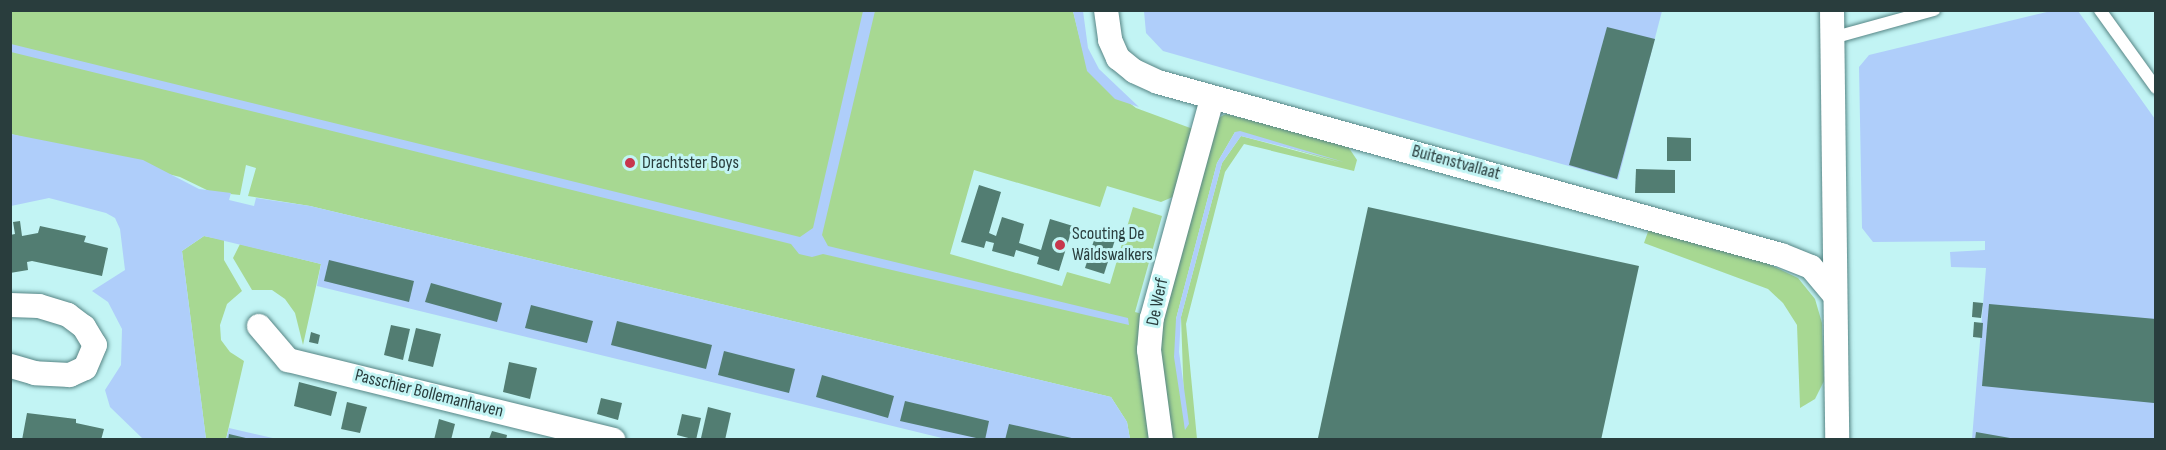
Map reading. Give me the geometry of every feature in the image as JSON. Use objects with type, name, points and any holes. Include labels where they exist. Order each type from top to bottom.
[{"type":"street","name":"Buitenstvallaat","points":[[1106,10],[1110,40],[1118,57],[1134,71],[1212,98],[1459,163],[1781,255],[1811,267],[1834,294]]},
{"type":"street","points":[[1832,10],[1837,440]]},
{"type":"street","name":"De Werf","points":[[1161,440],[1149,350],[1152,318],[1212,98]]},
{"type":"street","points":[[10,305],[39,306],[68,315],[93,338],[95,350],[85,368],[70,375],[35,373],[10,366]]},
{"type":"street","name":"Passchier Bollemanhaven","points":[[259,326],[288,360],[613,440]]},
{"type":"lane","points":[[1832,38],[1934,10]]},
{"type":"lane","points":[[2100,10],[2156,88]]},
{"type":"green space","points":[[10,11],[1073,11],[1088,71],[1136,108],[1193,129],[1175,196],[1161,202],[1107,186],[1100,207],[974,170],[950,254],[1062,286],[1067,272],[1110,284],[1133,207],[1162,216],[1135,312],[1145,315],[1152,439],[1130,439],[1127,422],[1111,397],[310,206],[248,196],[256,168],[246,165],[240,195],[211,192],[180,177],[11,134]]},
{"type":"green space","points":[[1226,114],[1347,145],[1357,160],[1354,171],[1244,144],[1225,172],[1186,324],[1197,439],[1170,440],[1159,337],[1216,119]],"holes":[[[1235,132],[1341,163],[1241,136],[1222,163],[1181,317],[1185,430],[1176,319],[1217,163]]]},
{"type":"green space","points":[[1649,229],[1747,254],[1798,278],[1815,299],[1822,323],[1824,381],[1815,399],[1800,408],[1797,325],[1783,303],[1768,289],[1644,243]]},
{"type":"green space","points":[[204,236],[224,240],[224,260],[242,291],[227,304],[220,325],[221,340],[230,352],[244,361],[226,439],[206,439],[182,251]]},
{"type":"green space","points":[[240,244],[321,264],[303,345],[295,313],[285,299],[272,290],[252,290],[233,258]]},
{"type":"water","points":[[863,11],[875,11],[822,235],[828,246],[1128,318],[1129,325],[823,254],[812,257],[799,254],[791,244],[11,52],[11,44],[800,237],[813,228]]},
{"type":"water","points":[[1073,11],[1083,11],[1088,48],[1099,69],[1139,107],[1115,99],[1087,71]]},
{"type":"water","points":[[1144,11],[1662,11],[1618,180],[1163,51],[1146,33]]},
{"type":"water","points":[[2051,11],[2078,11],[2155,119],[2155,439],[1972,439],[1986,268],[1951,267],[1950,252],[1985,250],[1985,241],[1873,242],[1862,228],[1859,67],[1869,55]]},
{"type":"water","points":[[1240,131],[1344,162],[1241,136],[1222,163],[1181,317],[1179,352],[1189,424],[1185,430],[1174,357],[1176,319],[1217,163],[1235,132]]},
{"type":"water","points":[[11,134],[143,160],[199,189],[231,193],[229,200],[254,206],[256,198],[310,206],[1111,397],[1127,422],[1130,439],[946,439],[317,286],[321,264],[204,236],[182,251],[206,439],[143,439],[110,407],[105,390],[121,365],[122,329],[108,302],[92,291],[125,270],[120,229],[115,218],[106,213],[49,198],[11,206]]},
{"type":"water","points":[[229,428],[277,439],[226,440]]},
{"type":"building","points":[[1607,27],[1655,39],[1617,179],[1569,165]]},
{"type":"building","points":[[1667,137],[1691,138],[1691,161],[1667,161]]},
{"type":"building","points":[[1636,169],[1675,170],[1675,193],[1635,193]]},
{"type":"building","points":[[979,185],[1001,192],[989,233],[996,236],[1002,217],[1024,224],[1019,243],[1041,250],[1050,219],[1073,226],[1059,271],[1037,264],[1039,257],[1016,250],[1014,257],[992,251],[994,243],[986,241],[984,248],[961,242]]},
{"type":"building","points":[[1368,207],[1639,266],[1601,440],[1318,438]]},
{"type":"building","points":[[20,221],[22,236],[38,233],[40,226],[86,236],[84,242],[108,248],[102,276],[32,261],[27,262],[28,270],[10,273],[10,235],[15,234],[13,222]]},
{"type":"building","points":[[1096,234],[1115,240],[1104,274],[1085,268]]},
{"type":"building","points":[[329,260],[414,281],[409,302],[324,281]]},
{"type":"building","points":[[431,283],[502,303],[497,322],[425,302]]},
{"type":"building","points":[[1973,302],[1983,303],[1981,318],[1972,317]]},
{"type":"building","points":[[1989,304],[2156,319],[2154,403],[1982,386]]},
{"type":"building","points":[[531,305],[593,321],[587,343],[525,328]]},
{"type":"building","points":[[617,321],[712,345],[706,369],[611,345]]},
{"type":"building","points":[[1974,322],[1983,323],[1982,338],[1973,337]]},
{"type":"building","points":[[391,325],[410,329],[403,360],[384,355]]},
{"type":"building","points":[[416,328],[441,334],[433,367],[408,361]]},
{"type":"building","points":[[311,332],[320,335],[318,344],[309,342]]},
{"type":"building","points":[[724,351],[795,369],[789,393],[718,375]]},
{"type":"building","points":[[509,362],[537,368],[530,399],[503,392]]},
{"type":"building","points":[[822,375],[894,396],[888,418],[816,397]]},
{"type":"building","points":[[299,382],[337,392],[331,416],[294,406]]},
{"type":"building","points":[[601,398],[622,403],[618,420],[597,414]]},
{"type":"building","points":[[905,401],[989,421],[985,440],[900,421]]},
{"type":"building","points":[[347,402],[367,407],[360,433],[341,429]]},
{"type":"building","points":[[708,407],[731,413],[725,440],[701,438]]},
{"type":"building","points":[[27,413],[76,419],[76,423],[104,429],[101,440],[22,440]]},
{"type":"building","points":[[682,414],[701,418],[696,440],[677,435]]},
{"type":"building","points":[[439,419],[455,424],[451,440],[434,440]]},
{"type":"building","points":[[1009,424],[1076,439],[1076,440],[1005,440]]},
{"type":"building","points":[[492,431],[507,435],[506,440],[489,439]]},
{"type":"building","points":[[1976,432],[2010,438],[2010,440],[1975,440]]},
{"type":"building","points":[[229,434],[250,439],[250,440],[228,440]]},
{"type":"place","name":"Drachtster Boys","points":[[630,163]]},
{"type":"place","name":"Scouting De Wâldswalkers","points":[[1060,245]]}]
